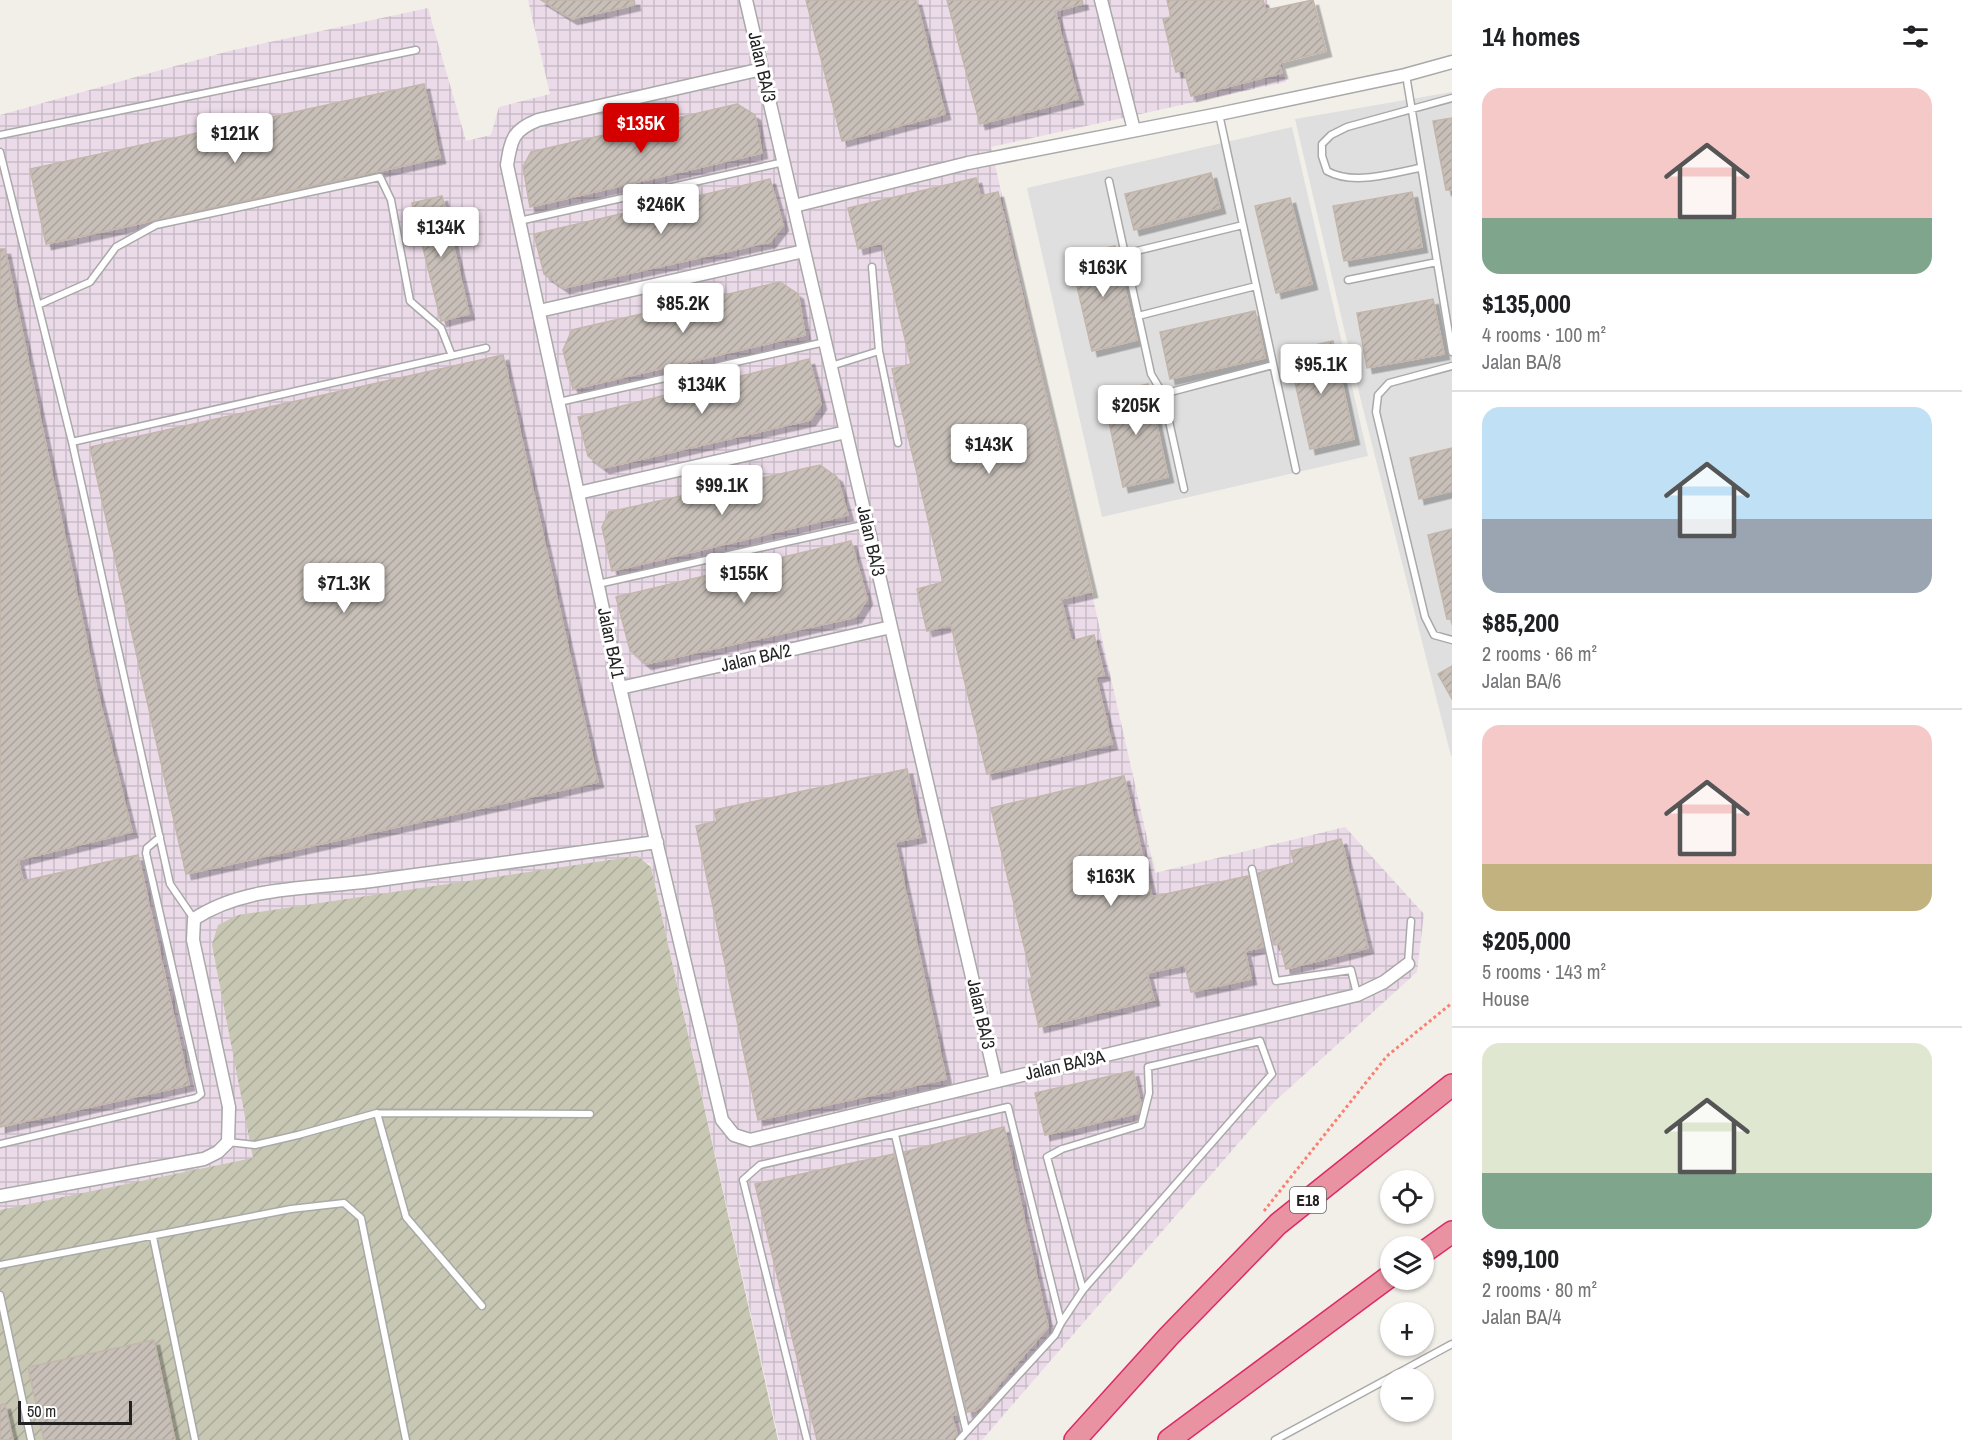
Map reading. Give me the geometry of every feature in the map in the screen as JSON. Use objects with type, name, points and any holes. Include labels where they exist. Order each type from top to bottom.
[{"type":"highway","name":"E18","points":[[1075,1440],[1169,1336],[1278,1224],[1452,1085]]},
{"type":"highway","points":[[1434,1245],[1452,1232]]},
{"type":"highway","points":[[1169,1440],[1380,1283]]},
{"type":"street","name":"Jalan BA/3","points":[[746,0],[996,1082]]},
{"type":"street","points":[[1101,0],[1134,130]]},
{"type":"street","points":[[794,206],[968,162],[1219,114],[1405,75],[1452,62]]},
{"type":"street","name":"Jalan BA/1","points":[[722,1120],[620,688],[507,165],[510,144],[520,127],[538,120],[762,69]]},
{"type":"street","points":[[539,310],[804,251]]},
{"type":"street","points":[[578,493],[846,432]]},
{"type":"street","name":"Jalan BA/2","points":[[620,688],[891,627]]},
{"type":"street","points":[[0,1196],[204,1159],[218,1152],[228,1142],[229,1107],[193,940],[194,919],[214,906],[233,898],[255,894],[657,842]]},
{"type":"street","name":"Jalan BA/3A","points":[[722,1120],[734,1135],[750,1140],[1357,995],[1384,982],[1408,964]]},
{"type":"lane","points":[[0,135],[416,50]]},
{"type":"lane","points":[[1405,75],[1452,352]]},
{"type":"lane","points":[[1420,168],[1356,178],[1338,177],[1327,171],[1322,156],[1322,144],[1331,135],[1412,107],[1452,98]]},
{"type":"lane","points":[[1219,114],[1296,470]]},
{"type":"lane","points":[[0,152],[72,442],[170,884],[194,919]]},
{"type":"lane","points":[[519,221],[784,162]]},
{"type":"lane","points":[[38,306],[90,282],[117,247],[156,225],[380,177],[390,200],[410,301],[441,328],[452,356]]},
{"type":"lane","points":[[1108,181],[1151,374],[1163,394],[1184,489]]},
{"type":"lane","points":[[1125,254],[1243,225]]},
{"type":"lane","points":[[1348,280],[1437,262]]},
{"type":"lane","points":[[872,267],[879,351],[898,443]]},
{"type":"lane","points":[[1138,316],[1256,286]]},
{"type":"lane","points":[[559,402],[825,342]]},
{"type":"lane","points":[[72,442],[486,348]]},
{"type":"lane","points":[[831,366],[879,351]]},
{"type":"lane","points":[[1163,394],[1273,365]]},
{"type":"lane","points":[[1452,366],[1389,383],[1378,394],[1376,412],[1425,617],[1434,635],[1452,640]]},
{"type":"lane","points":[[598,584],[867,524]]},
{"type":"lane","points":[[0,1144],[196,1098],[201,1094],[146,854],[147,848],[160,837]]},
{"type":"lane","points":[[1252,869],[1276,981],[1352,970],[1357,995]]},
{"type":"lane","points":[[1408,964],[1411,921]]},
{"type":"lane","points":[[958,1440],[1054,1335],[1083,1290],[1272,1074],[1260,1041],[1148,1067],[1149,1093],[1141,1125],[1062,1149],[1047,1157],[1083,1290]]},
{"type":"lane","points":[[807,1440],[743,1180],[760,1164],[895,1135],[1008,1107],[1061,1323]]},
{"type":"lane","points":[[228,1142],[255,1144],[298,1136],[377,1113],[590,1114]]},
{"type":"lane","points":[[377,1113],[406,1217],[482,1306]]},
{"type":"lane","points":[[895,1135],[966,1430]]},
{"type":"lane","points":[[0,1265],[291,1209],[344,1203],[361,1218],[406,1440]]},
{"type":"lane","points":[[153,1236],[195,1440]]},
{"type":"lane","points":[[0,1295],[31,1440]]},
{"type":"lane","points":[[1275,1440],[1452,1344]]},
{"type":"path","points":[[1259,1218],[1387,1056],[1452,1003]]},
{"type":"shaded area","points":[[528,0],[1267,0],[1286,82],[991,147],[1155,873],[1345,827],[1424,914],[1417,972],[1274,1102],[982,1440],[779,1440],[650,863],[534,877],[0,1440],[0,115],[229,51],[428,8],[466,141],[491,135],[499,107],[550,94]]},
{"type":"shaded area","points":[[1452,92],[1451,756],[1361,401],[1295,119]]},
{"type":"shaded area","points":[[1292,127],[1368,456],[1102,517],[1027,188]]},
{"type":"shaded area","points":[[637,856],[651,867],[778,1440],[0,1440],[0,1210],[253,1158],[212,945],[218,925],[238,915]]},
{"type":"building","points":[[541,0],[634,0],[635,5],[572,19]]},
{"type":"building","points":[[806,0],[916,0],[945,114],[842,141]]},
{"type":"building","points":[[947,0],[1082,0],[1083,4],[1055,11],[1078,99],[980,124]]},
{"type":"building","points":[[1167,0],[1263,0],[1266,10],[1313,0],[1326,51],[1279,63],[1282,73],[1191,96],[1184,70],[1176,72],[1163,19],[1171,17]]},
{"type":"building","points":[[424,84],[440,158],[46,244],[30,169]]},
{"type":"building","points":[[737,104],[755,115],[762,153],[530,207],[523,167],[531,152]]},
{"type":"building","points":[[1452,118],[1452,190],[1446,190],[1433,121]]},
{"type":"building","points":[[1211,173],[1220,208],[1134,230],[1125,194]]},
{"type":"building","points":[[976,178],[980,196],[998,192],[1092,592],[1061,599],[1071,641],[1094,635],[1104,675],[1096,677],[1112,744],[987,774],[951,625],[927,631],[917,589],[943,582],[892,369],[911,364],[882,243],[858,249],[848,208]]},
{"type":"building","points":[[770,179],[783,225],[770,242],[564,288],[544,274],[534,234]]},
{"type":"building","points":[[1412,192],[1422,247],[1344,261],[1333,206]]},
{"type":"building","points":[[442,196],[469,314],[441,321],[412,203]]},
{"type":"building","points":[[1290,198],[1312,284],[1276,293],[1255,206]]},
{"type":"building","points":[[1115,246],[1137,340],[1092,351],[1070,256]]},
{"type":"building","points":[[0,249],[5,249],[96,686],[132,832],[18,860],[23,881],[138,855],[189,1085],[0,1127]]},
{"type":"building","points":[[780,282],[798,294],[805,335],[573,389],[563,350],[572,330]]},
{"type":"building","points":[[1433,299],[1444,354],[1367,368],[1357,313]]},
{"type":"building","points":[[1255,311],[1265,358],[1170,379],[1160,332]]},
{"type":"building","points":[[1333,341],[1354,439],[1310,449],[1288,351]]},
{"type":"building","points":[[503,355],[598,782],[186,874],[90,447]]},
{"type":"building","points":[[809,359],[821,404],[810,420],[604,468],[588,456],[578,417]]},
{"type":"building","points":[[1148,384],[1168,477],[1123,487],[1103,394]]},
{"type":"building","points":[[1452,448],[1452,491],[1419,499],[1410,458]]},
{"type":"building","points":[[820,465],[837,477],[848,515],[612,571],[602,527],[609,512]]},
{"type":"building","points":[[1452,529],[1452,619],[1447,619],[1428,535]]},
{"type":"building","points":[[851,541],[867,599],[856,617],[646,664],[630,650],[616,597]]},
{"type":"building","points":[[1452,666],[1452,699],[1438,674]]},
{"type":"building","points":[[907,769],[921,837],[895,842],[946,1079],[758,1120],[696,826],[717,821],[714,810]]},
{"type":"building","points":[[1124,776],[1152,897],[1248,876],[1263,947],[1245,951],[1251,979],[1191,992],[1185,965],[1147,973],[1154,1000],[1039,1027],[1028,980],[1032,979],[991,808]]},
{"type":"building","points":[[1341,839],[1368,948],[1286,969],[1280,944],[1274,945],[1258,873],[1294,863],[1291,851]]},
{"type":"building","points":[[1133,1071],[1141,1105],[1138,1113],[1045,1135],[1035,1093]]},
{"type":"building","points":[[1004,1127],[1048,1327],[977,1410],[967,1412],[904,1152]]},
{"type":"building","points":[[894,1154],[957,1414],[952,1416],[957,1434],[952,1440],[817,1440],[755,1184]]},
{"type":"building","points":[[154,1340],[175,1440],[44,1440],[28,1367]]},
{"type":"building","points":[[5,1404],[13,1440],[0,1440],[0,1405]]}]
